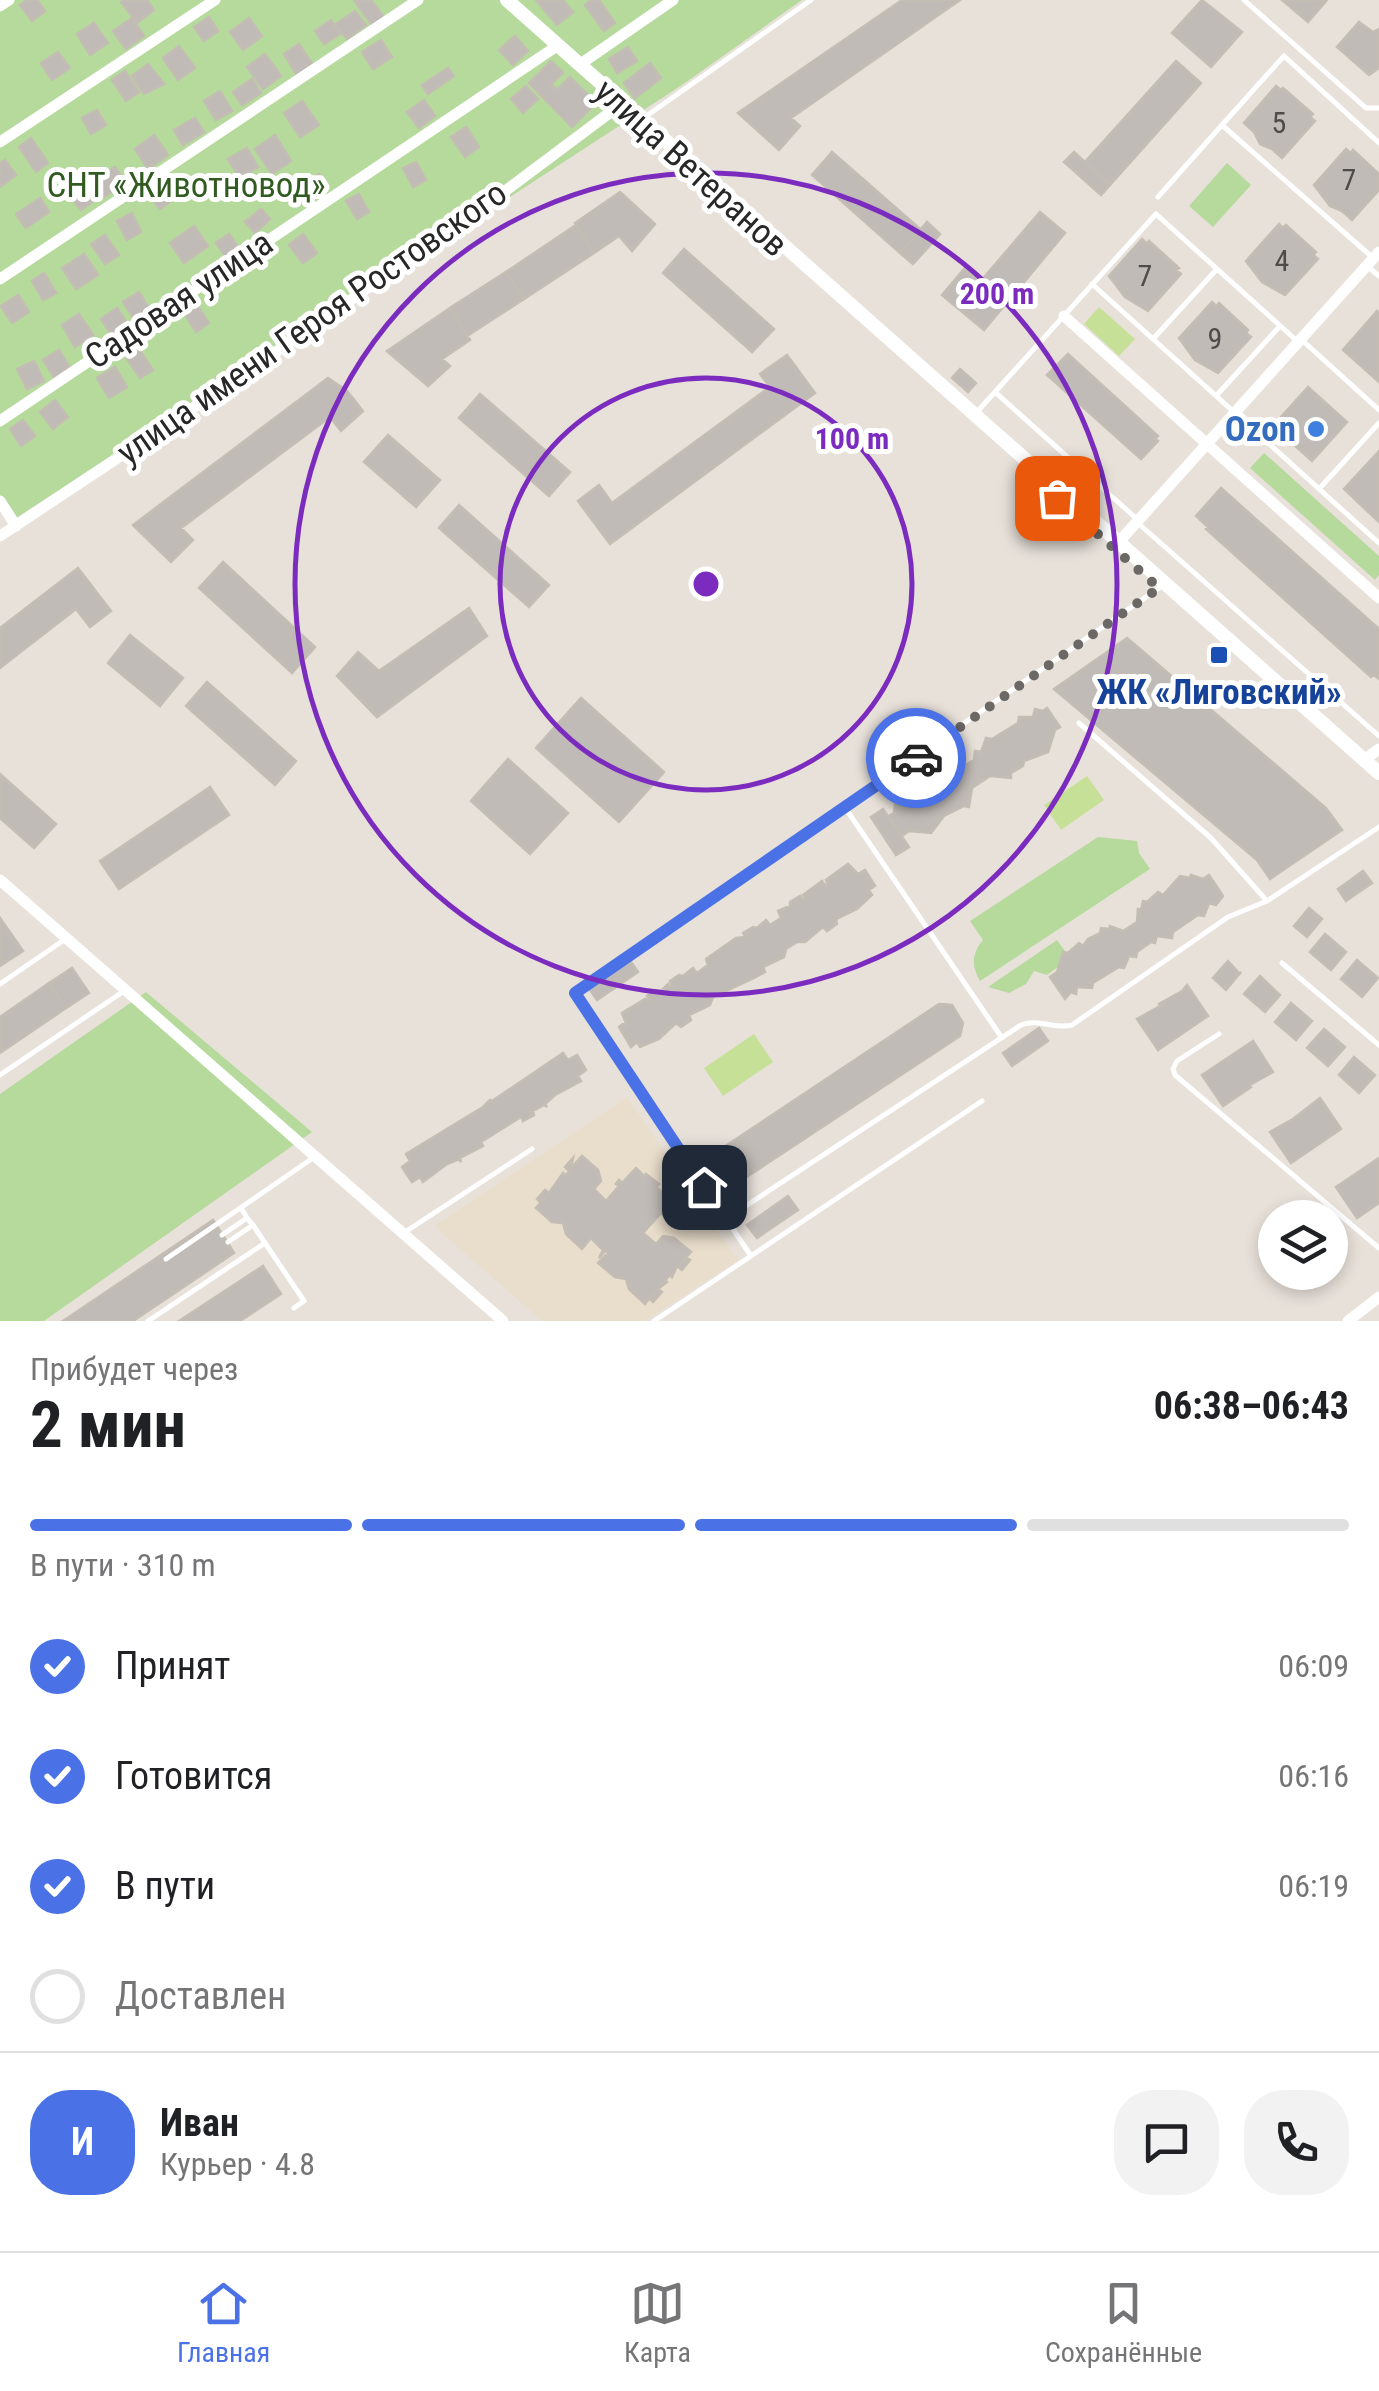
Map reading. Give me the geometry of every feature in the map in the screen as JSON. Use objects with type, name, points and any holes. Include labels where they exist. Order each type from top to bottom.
[{"type":"street","points":[[0,6],[9,0]]},
{"type":"street","points":[[0,142],[215,0]]},
{"type":"street","points":[[0,279],[418,0]]},
{"type":"street","points":[[507,0],[579,65],[673,0]]},
{"type":"street","name":"Садовая улица","points":[[0,421],[556,46]]},
{"type":"street","name":"улица Ветеранов","points":[[579,65],[641,120]]},
{"type":"street","name":"улица Ветеранов","points":[[579,65],[1159,588],[1379,776]]},
{"type":"street","name":"улица имени Героя Ростовского","points":[[0,536],[281,349],[481,209],[620,105]]},
{"type":"street","points":[[1118,543],[1373,259]]},
{"type":"street","points":[[1064,316],[1379,598]]},
{"type":"street","name":"улица Ветеранов","points":[[972,417],[1379,776]]},
{"type":"street","points":[[0,501],[16,526]]},
{"type":"street","points":[[1364,760],[1379,749]]},
{"type":"street","points":[[0,880],[503,1321]]},
{"type":"street","points":[[1348,1321],[1379,1297]]},
{"type":"lane","points":[[641,120],[811,0]]},
{"type":"lane","points":[[1244,0],[1366,108],[1379,108]]},
{"type":"lane","points":[[1158,197],[1284,56],[1379,143]]},
{"type":"lane","points":[[1222,125],[1373,259],[1379,276]]},
{"type":"lane","points":[[972,417],[1156,214],[1379,410]]},
{"type":"lane","points":[[1153,340],[1216,269]]},
{"type":"lane","points":[[1092,284],[1379,543]]},
{"type":"lane","points":[[1216,396],[1280,326]]},
{"type":"lane","points":[[995,392],[1379,736]]},
{"type":"lane","points":[[1319,490],[1379,423]]},
{"type":"lane","points":[[751,1256],[575,993],[1159,588]]},
{"type":"lane","points":[[1079,724],[1211,838],[1267,900]]},
{"type":"lane","points":[[845,808],[1002,1038]]},
{"type":"lane","points":[[726,1219],[1002,1038],[1031,1021],[1072,1025],[1228,917],[1267,900],[1379,827]]},
{"type":"lane","points":[[0,984],[66,939]]},
{"type":"lane","points":[[1282,963],[1379,1045]]},
{"type":"lane","points":[[0,1075],[124,991]]},
{"type":"lane","points":[[1218,1034],[1178,1061],[1173,1070],[1175,1075],[1379,1248]]},
{"type":"lane","points":[[654,1321],[982,1101]]},
{"type":"lane","points":[[403,1234],[532,1150]]},
{"type":"lane","points":[[166,1259],[315,1157]]},
{"type":"lane","points":[[241,1208],[304,1301],[294,1308]]},
{"type":"lane","points":[[222,1234],[248,1218]]},
{"type":"lane","points":[[228,1242],[252,1225]]},
{"type":"lane","points":[[148,1321],[265,1243]]},
{"type":"shaded area","points":[[627,1097],[738,1260],[645,1321],[542,1321],[434,1226]]},
{"type":"green space","name":"СНТ «Животновод»","points":[[0,0],[802,0],[682,85],[16,518],[0,495]]},
{"type":"green space","points":[[1227,163],[1251,185],[1213,227],[1189,206]]},
{"type":"green space","points":[[1099,307],[1135,339],[1119,356],[1084,324]]},
{"type":"green space","points":[[1264,453],[1379,556],[1379,575],[1375,580],[1250,468]]},
{"type":"green space","points":[[1087,776],[1104,800],[1061,830],[1044,805]]},
{"type":"green space","points":[[1098,837],[1137,841],[1139,853],[1150,869],[980,981],[974,960],[983,940],[970,921]]},
{"type":"green space","points":[[1057,940],[1070,958],[1047,975],[1034,971],[1026,984],[1009,993],[988,987]]},
{"type":"green space","points":[[146,992],[312,1132],[44,1321],[0,1321],[0,1094]]},
{"type":"green space","points":[[754,1034],[773,1062],[723,1096],[704,1068]]},
{"type":"building","points":[[37,0],[45,11],[32,21],[20,5]]},
{"type":"building","points":[[147,0],[154,10],[137,23],[121,2]]},
{"type":"building","points":[[354,0],[371,0],[384,17],[372,25]]},
{"type":"building","points":[[536,0],[563,0],[573,12],[557,25]]},
{"type":"building","points":[[599,0],[615,23],[604,31],[585,5]]},
{"type":"building","points":[[902,0],[960,0],[791,118],[800,126],[779,150],[738,113]]},
{"type":"building","points":[[1202,0],[1242,32],[1211,67],[1172,33]]},
{"type":"building","points":[[1282,0],[1327,0],[1308,22]]},
{"type":"building","points":[[355,11],[366,25],[347,39],[336,24]]},
{"type":"building","points":[[209,17],[218,31],[204,41],[194,27]]},
{"type":"building","points":[[132,18],[144,36],[126,49],[113,31]]},
{"type":"building","points":[[249,18],[262,36],[243,50],[230,32]]},
{"type":"building","points":[[331,20],[340,34],[324,44],[315,31]]},
{"type":"building","points":[[1359,22],[1373,32],[1379,29],[1379,68],[1369,75],[1337,47]]},
{"type":"building","points":[[94,23],[108,43],[90,55],[77,34]]},
{"type":"building","points":[[515,36],[528,51],[513,65],[499,50]]},
{"type":"building","points":[[381,40],[392,57],[373,69],[362,52]]},
{"type":"building","points":[[299,44],[313,65],[297,75],[284,54]]},
{"type":"building","points":[[179,46],[195,68],[178,80],[163,58]]},
{"type":"building","points":[[628,47],[637,61],[617,73],[609,59]]},
{"type":"building","points":[[58,52],[70,68],[52,80],[41,63]]},
{"type":"building","points":[[265,54],[281,76],[263,89],[247,67]]},
{"type":"building","points":[[551,61],[563,73],[551,84],[557,90],[570,77],[596,103],[572,127],[529,83]]},
{"type":"building","points":[[1176,61],[1201,83],[1110,185],[1085,162]]},
{"type":"building","points":[[650,63],[661,78],[635,98],[624,83]]},
{"type":"building","points":[[148,64],[164,84],[144,94],[132,76]]},
{"type":"building","points":[[448,68],[454,76],[428,94],[422,85]]},
{"type":"building","points":[[125,71],[139,92],[126,101],[112,80]]},
{"type":"building","points":[[252,79],[261,93],[242,105],[233,92]]},
{"type":"building","points":[[526,86],[538,99],[523,113],[511,99]]},
{"type":"building","points":[[1276,86],[1313,114],[1310,117],[1315,121],[1282,158],[1260,144],[1244,123]]},
{"type":"building","points":[[220,91],[232,111],[216,120],[204,101]]},
{"type":"building","points":[[424,100],[435,116],[419,128],[407,112]]},
{"type":"building","points":[[302,101],[319,125],[300,137],[284,113]]},
{"type":"building","points":[[97,110],[106,125],[91,134],[82,118]]},
{"type":"building","points":[[195,118],[204,132],[183,145],[174,130]]},
{"type":"building","points":[[466,127],[479,147],[465,157],[451,137]]},
{"type":"building","points":[[154,135],[168,155],[148,169],[135,149]]},
{"type":"building","points":[[275,135],[291,161],[272,174],[255,149]]},
{"type":"building","points":[[31,138],[48,163],[36,172],[19,147]]},
{"type":"building","points":[[247,148],[258,167],[240,178],[228,159]]},
{"type":"building","points":[[1346,149],[1351,153],[1353,150],[1379,174],[1379,190],[1352,220],[1330,206],[1314,185]]},
{"type":"building","points":[[832,152],[920,229],[900,253],[812,175]]},
{"type":"building","points":[[1074,152],[1110,185],[1101,195],[1064,162]]},
{"type":"building","points":[[5,160],[16,175],[0,187],[0,163]]},
{"type":"building","points":[[416,162],[426,180],[413,187],[403,168]]},
{"type":"building","points":[[115,167],[125,182],[104,197],[94,182]]},
{"type":"building","points":[[319,174],[328,187],[305,202],[296,189]]},
{"type":"building","points":[[79,177],[96,199],[81,210],[64,189]]},
{"type":"building","points":[[167,183],[177,196],[160,209],[150,196]]},
{"type":"building","points":[[620,192],[655,224],[632,251],[619,236],[594,253],[575,223]]},
{"type":"building","points":[[359,194],[369,212],[357,219],[346,201]]},
{"type":"building","points":[[40,198],[49,212],[26,228],[16,214]]},
{"type":"building","points":[[261,209],[270,219],[255,233],[245,222]]},
{"type":"building","points":[[1040,212],[1065,233],[984,330],[942,295],[964,269],[980,282]]},
{"type":"building","points":[[132,213],[141,232],[127,240],[117,221]]},
{"type":"building","points":[[927,222],[940,234],[913,264],[900,253]]},
{"type":"building","points":[[1279,224],[1283,228],[1286,225],[1316,252],[1313,255],[1318,259],[1285,295],[1262,282],[1246,261]]},
{"type":"building","points":[[576,225],[594,253],[524,299],[506,272]]},
{"type":"building","points":[[194,226],[208,246],[184,263],[170,243]]},
{"type":"building","points":[[229,234],[241,251],[228,260],[216,243]]},
{"type":"building","points":[[303,234],[317,253],[303,263],[289,245]]},
{"type":"building","points":[[105,235],[119,255],[105,264],[91,244]]},
{"type":"building","points":[[1142,239],[1147,244],[1149,241],[1181,274],[1148,311],[1125,297],[1109,276]]},
{"type":"building","points":[[684,249],[774,329],[752,352],[663,273]]},
{"type":"building","points":[[84,254],[98,275],[76,289],[62,268]]},
{"type":"building","points":[[506,272],[524,299],[467,336],[450,308]]},
{"type":"building","points":[[44,273],[56,293],[43,300],[32,281]]},
{"type":"building","points":[[139,292],[151,312],[136,322],[123,302]]},
{"type":"building","points":[[18,295],[29,312],[12,323],[1,306]]},
{"type":"building","points":[[1212,302],[1216,306],[1219,303],[1251,337],[1218,373],[1195,360],[1179,338]]},
{"type":"building","points":[[197,305],[209,323],[196,332],[184,313]]},
{"type":"building","points":[[117,308],[129,326],[113,337],[101,319]]},
{"type":"building","points":[[450,308],[470,340],[442,359],[450,366],[428,386],[387,351]]},
{"type":"building","points":[[1379,313],[1379,382],[1343,350]]},
{"type":"building","points":[[79,314],[93,335],[75,347],[62,325]]},
{"type":"building","points":[[59,350],[70,368],[54,377],[43,360]]},
{"type":"building","points":[[140,351],[153,370],[140,378],[127,359]]},
{"type":"building","points":[[1068,354],[1158,436],[1141,459],[1047,375]]},
{"type":"building","points":[[787,355],[815,393],[610,544],[578,501],[599,485],[612,503],[770,387],[760,374]]},
{"type":"building","points":[[34,361],[44,381],[27,389],[17,369]]},
{"type":"building","points":[[115,367],[127,387],[109,398],[97,378]]},
{"type":"building","points":[[960,369],[976,383],[968,392],[952,378]]},
{"type":"building","points":[[328,378],[347,391],[363,411],[341,431],[330,417],[181,528],[193,540],[171,562],[133,525]]},
{"type":"building","points":[[1308,387],[1347,422],[1312,461],[1273,426]]},
{"type":"building","points":[[480,394],[570,472],[549,496],[459,418]]},
{"type":"building","points":[[55,400],[68,417],[53,429],[40,412]]},
{"type":"building","points":[[23,420],[35,436],[21,446],[10,429]]},
{"type":"building","points":[[388,435],[440,480],[416,507],[364,462]]},
{"type":"building","points":[[1379,451],[1379,522],[1344,489]]},
{"type":"building","points":[[1221,488],[1379,629],[1379,679],[1371,677],[1206,529],[1196,516]]},
{"type":"building","points":[[459,505],[549,585],[529,607],[439,528]]},
{"type":"building","points":[[223,562],[315,647],[292,673],[199,588]]},
{"type":"building","points":[[78,568],[111,611],[90,627],[76,609],[0,668],[0,628]]},
{"type":"building","points":[[469,608],[487,636],[377,717],[337,676],[358,652],[379,671]]},
{"type":"building","points":[[130,635],[183,678],[160,706],[108,663]]},
{"type":"building","points":[[1127,638],[1326,808],[1342,830],[1270,879],[1257,860],[1054,689]]},
{"type":"building","points":[[207,682],[296,761],[275,785],[186,706]]},
{"type":"building","points":[[581,698],[664,772],[619,822],[536,748]]},
{"type":"building","points":[[1047,708],[1060,727],[1055,730],[1048,752],[1024,761],[1011,773],[1011,778],[990,776],[972,788],[969,807],[944,816],[931,833],[909,831],[902,836],[889,816],[895,805],[903,806],[908,794],[939,777],[940,772],[954,772],[955,764],[964,766],[974,760],[975,751],[981,752],[986,738],[992,739],[1018,723],[1019,717],[1033,717],[1035,709]]},
{"type":"building","points":[[508,759],[568,813],[530,854],[471,801]]},
{"type":"building","points":[[0,774],[56,824],[34,848],[0,818]]},
{"type":"building","points":[[210,787],[229,815],[119,889],[100,861]]},
{"type":"building","points":[[883,809],[909,847],[896,855],[871,817]]},
{"type":"building","points":[[848,864],[858,874],[865,870],[875,886],[869,890],[872,895],[857,909],[836,919],[837,924],[827,931],[823,927],[805,942],[786,949],[784,957],[763,967],[765,972],[713,997],[710,1005],[689,1015],[691,1020],[681,1027],[676,1023],[659,1039],[640,1047],[637,1042],[631,1047],[619,1027],[627,1026],[622,1013],[645,999],[650,1001],[647,996],[656,990],[661,991],[668,984],[670,988],[670,981],[679,975],[693,968],[697,973],[708,965],[706,959],[736,938],[746,937],[743,933],[753,927],[766,920],[770,925],[781,918],[778,911],[800,896],[803,900],[803,895],[822,881],[828,884],[826,880]]},
{"type":"building","points":[[1363,871],[1372,883],[1346,901],[1338,889]]},
{"type":"building","points":[[1209,875],[1223,896],[1216,905],[1209,903],[1204,916],[1198,915],[1173,932],[1172,938],[1157,936],[1155,943],[1137,952],[1136,957],[1129,956],[1124,968],[1119,967],[1093,983],[1092,988],[1077,987],[1076,994],[1071,992],[1065,999],[1050,977],[1057,972],[1063,952],[1068,953],[1079,943],[1083,946],[1101,928],[1110,926],[1123,931],[1137,922],[1143,901],[1158,892],[1163,895],[1180,876],[1203,879]]},
{"type":"building","points":[[1309,908],[1322,919],[1307,937],[1294,926]]},
{"type":"building","points":[[0,918],[23,951],[0,966]]},
{"type":"building","points":[[1325,934],[1346,952],[1331,970],[1310,952]]},
{"type":"building","points":[[629,959],[638,972],[597,1000],[588,987]]},
{"type":"building","points":[[1357,960],[1378,978],[1362,997],[1341,979]]},
{"type":"building","points":[[1228,961],[1241,972],[1226,990],[1213,978]]},
{"type":"building","points":[[72,968],[89,993],[66,1008],[49,983]]},
{"type":"building","points":[[1260,976],[1280,995],[1265,1012],[1244,994]]},
{"type":"building","points":[[49,983],[66,1008],[0,1053],[0,1017]]},
{"type":"building","points":[[1187,985],[1208,1016],[1158,1050],[1137,1019]]},
{"type":"building","points":[[1291,1003],[1312,1021],[1296,1040],[1275,1022]]},
{"type":"building","points":[[939,1004],[952,1005],[963,1023],[960,1036],[733,1186],[718,1183],[708,1167],[712,1155]]},
{"type":"building","points":[[1039,1028],[1048,1041],[1012,1066],[1003,1053]]},
{"type":"building","points":[[1324,1029],[1345,1047],[1328,1066],[1307,1048]]},
{"type":"building","points":[[1253,1041],[1273,1072],[1223,1106],[1202,1075]]},
{"type":"building","points":[[563,1053],[568,1060],[577,1055],[586,1070],[578,1076],[581,1081],[555,1095],[545,1104],[547,1107],[533,1111],[534,1115],[523,1121],[521,1117],[481,1142],[483,1146],[460,1158],[461,1162],[459,1159],[447,1164],[423,1182],[420,1177],[412,1182],[402,1167],[410,1161],[406,1154]]},
{"type":"building","points":[[1354,1057],[1375,1075],[1359,1093],[1339,1075]]},
{"type":"building","points":[[1320,1098],[1341,1129],[1291,1163],[1270,1132]]},
{"type":"building","points":[[582,1156],[598,1170],[601,1181],[594,1189],[606,1201],[619,1186],[619,1180],[622,1183],[636,1168],[659,1184],[656,1187],[672,1201],[664,1209],[664,1216],[661,1213],[643,1233],[656,1244],[663,1236],[674,1238],[691,1252],[680,1264],[690,1260],[682,1270],[677,1266],[672,1277],[658,1289],[662,1292],[653,1302],[655,1291],[645,1304],[629,1289],[626,1279],[615,1277],[598,1263],[608,1253],[605,1251],[599,1258],[603,1250],[591,1238],[582,1249],[566,1234],[563,1223],[552,1222],[536,1208],[547,1196],[537,1199],[545,1190],[549,1193],[563,1173],[565,1176],[569,1171],[565,1167],[573,1158],[571,1168]]},
{"type":"building","points":[[1379,1158],[1379,1203],[1357,1218],[1336,1187]]},
{"type":"building","points":[[788,1196],[798,1210],[757,1238],[747,1225]]},
{"type":"building","points":[[213,1220],[234,1253],[133,1321],[63,1321]]},
{"type":"building","points":[[263,1266],[281,1294],[240,1321],[179,1321]]},
{"type":"way so far","points":[[916,758],[1159,588],[1057,498]]},
{"type":"place","name":"Ozon","points":[[1316,429]]},
{"type":"place","name":"ЖК «Лиговский»","points":[[1219,655]]},
{"type":"route","points":[[704,1187],[575,993],[916,758]]}]
